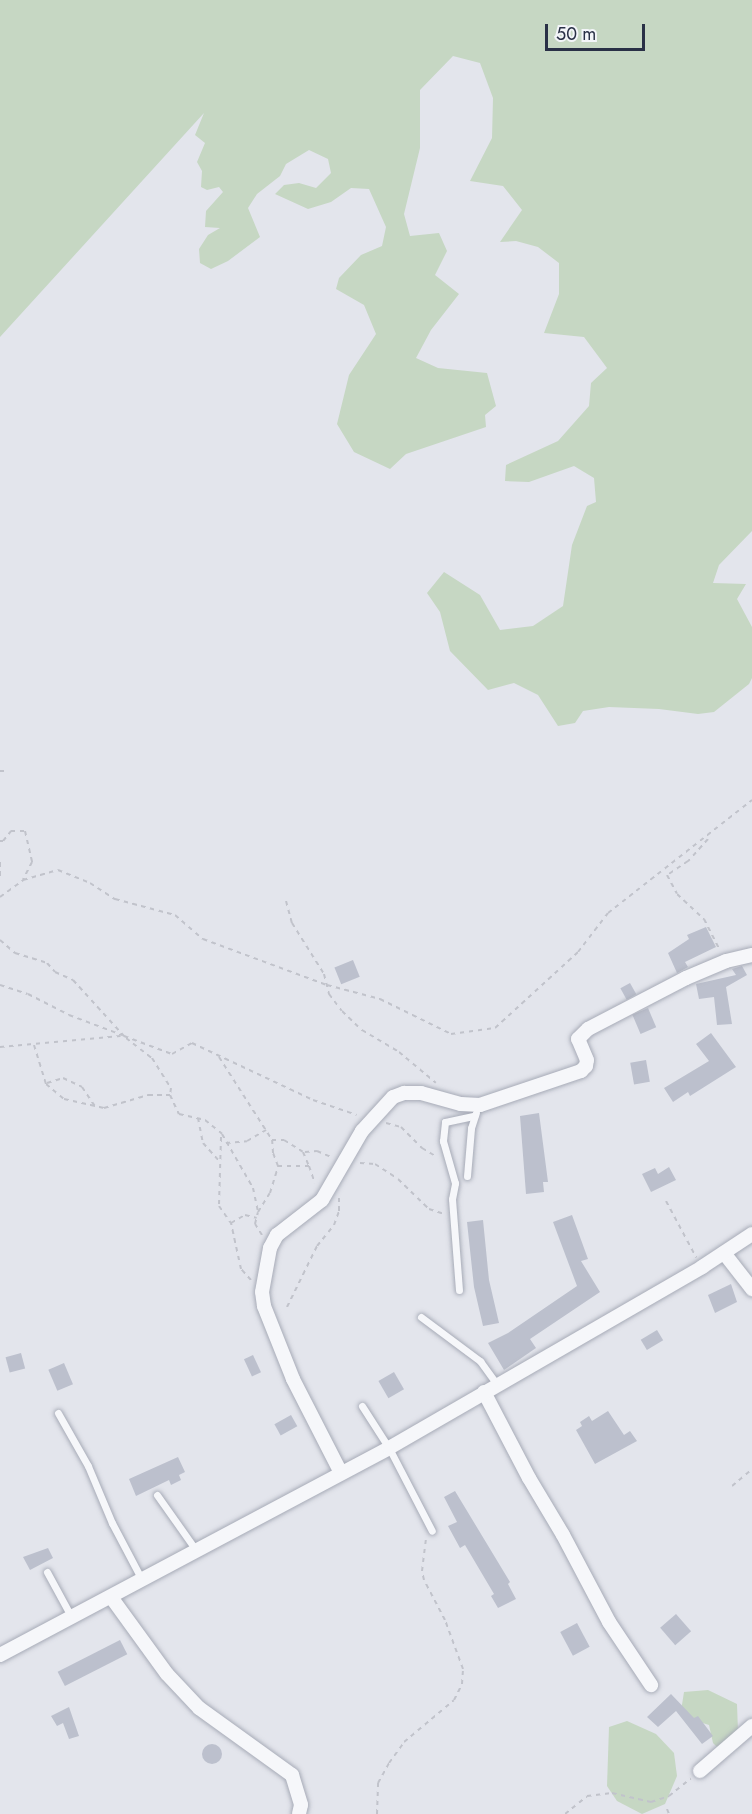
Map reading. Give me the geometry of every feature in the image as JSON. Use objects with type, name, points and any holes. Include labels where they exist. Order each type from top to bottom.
[{"type":"street","points":[[341,1473],[293,1379],[272,1331],[262,1292],[270,1248],[277,1235],[322,1200],[371,1119],[393,1098],[404,1093],[421,1093],[477,1111],[581,1071],[586,1066],[587,1060],[578,1044],[582,1033],[647,997],[726,961],[752,955]]},
{"type":"street","points":[[0,1655],[389,1448],[702,1267],[752,1233]]},
{"type":"street","points":[[724,1253],[752,1289]]},
{"type":"street","points":[[484,1392],[609,1622],[651,1685]]},
{"type":"street","points":[[111,1597],[167,1674],[200,1708],[292,1775],[301,1805],[299,1814]]},
{"type":"street","points":[[700,1771],[752,1726]]},
{"type":"lane","points":[[459,1290],[452,1199],[455,1183],[443,1141],[445,1122],[477,1111],[467,1176]]},
{"type":"lane","points":[[421,1317],[480,1361],[497,1384]]},
{"type":"lane","points":[[362,1406],[389,1448],[432,1531]]},
{"type":"lane","points":[[58,1413],[88,1466],[112,1523],[142,1580]]},
{"type":"lane","points":[[157,1495],[196,1550]]},
{"type":"lane","points":[[47,1572],[72,1618]]},
{"type":"path","points":[[0,897],[23,880],[58,870],[90,884],[115,899],[175,915],[203,939],[327,985],[380,999],[452,1034],[495,1028],[578,952],[608,913],[752,800]]},
{"type":"path","points":[[0,841],[3,842],[11,831],[25,831],[32,862],[23,880]]},
{"type":"path","points":[[708,839],[688,861],[667,875],[677,894],[704,919],[726,961]]},
{"type":"path","points":[[0,862],[0,878]]},
{"type":"path","points":[[286,901],[292,923],[324,974],[329,994],[362,1030],[399,1052],[443,1089]]},
{"type":"path","points":[[0,940],[15,953],[47,963],[55,972],[73,980],[124,1036],[152,1058],[171,1088],[170,1095],[180,1114],[205,1120],[222,1134],[253,1188],[258,1212],[255,1224],[270,1248]]},
{"type":"path","points":[[0,985],[27,994],[69,1015],[172,1054],[192,1042],[313,1100],[401,1127],[422,1148],[450,1164]]},
{"type":"path","points":[[0,1047],[124,1036]]},
{"type":"path","points":[[34,1045],[46,1084],[64,1099],[104,1108],[148,1095],[170,1095]]},
{"type":"path","points":[[219,1056],[272,1140],[273,1153],[278,1166],[270,1193],[258,1212]]},
{"type":"path","points":[[46,1084],[63,1078],[82,1087],[95,1106]]},
{"type":"path","points":[[198,1119],[203,1143],[220,1162]]},
{"type":"path","points":[[226,1143],[247,1141],[266,1130]]},
{"type":"path","points":[[222,1134],[219,1206],[231,1223],[241,1269],[262,1292]]},
{"type":"path","points":[[272,1140],[284,1140],[303,1152],[309,1166],[278,1166]]},
{"type":"path","points":[[303,1152],[317,1151],[343,1162],[375,1164],[398,1179],[429,1209],[453,1217]]},
{"type":"path","points":[[287,1307],[317,1246],[336,1218],[340,1185],[336,1176]]},
{"type":"path","points":[[666,1201],[702,1267]]},
{"type":"path","points":[[231,1223],[245,1215],[257,1218]]},
{"type":"path","points":[[732,1485],[752,1469]]},
{"type":"path","points":[[377,1814],[378,1782],[389,1763],[404,1742],[454,1700],[462,1684],[463,1669],[445,1620],[424,1580],[422,1571],[427,1522]]},
{"type":"path","points":[[565,1814],[587,1796],[612,1793],[651,1802],[669,1796],[700,1771]]},
{"type":"path","points":[[667,1809],[669,1814]]},
{"type":"green space","points":[[0,0],[752,0],[752,531],[719,565],[713,583],[746,584],[737,599],[752,627],[752,678],[749,684],[714,712],[698,714],[659,709],[609,707],[583,711],[575,723],[558,726],[538,695],[514,683],[488,690],[450,651],[440,612],[427,593],[444,572],[480,595],[500,630],[533,626],[563,606],[572,545],[587,506],[596,502],[594,478],[574,466],[529,482],[505,481],[506,465],[558,441],[589,406],[591,383],[607,368],[584,337],[544,333],[559,294],[559,263],[538,247],[516,241],[500,242],[522,210],[503,186],[470,181],[492,138],[493,98],[480,63],[453,56],[420,90],[420,148],[404,214],[410,236],[439,233],[447,251],[435,275],[459,294],[431,330],[416,358],[438,368],[487,373],[496,406],[485,415],[486,427],[406,454],[390,469],[354,452],[337,424],[349,375],[376,334],[364,305],[336,289],[339,278],[361,255],[382,246],[386,227],[369,189],[351,188],[331,202],[308,209],[275,194],[284,185],[299,183],[316,188],[331,173],[328,159],[309,150],[286,164],[280,176],[257,194],[248,208],[260,237],[228,261],[211,269],[200,263],[199,249],[208,235],[220,228],[205,227],[206,211],[223,192],[219,187],[207,190],[201,187],[202,171],[197,162],[205,143],[195,135],[204,113],[0,337]]},
{"type":"green space","points":[[708,1690],[737,1704],[738,1732],[717,1747],[713,1743],[709,1725],[687,1718],[681,1711],[684,1692]]},
{"type":"green space","points":[[627,1721],[656,1734],[674,1753],[677,1776],[665,1804],[642,1814],[617,1801],[607,1786],[609,1727]]},
{"type":"building","points":[[706,927],[716,947],[685,962],[688,967],[677,973],[668,953],[689,939],[687,935]]},
{"type":"building","points":[[353,960],[360,977],[341,984],[334,967]]},
{"type":"building","points":[[742,966],[747,975],[726,987],[732,1024],[717,1025],[714,997],[699,999],[696,984],[736,975],[732,969]]},
{"type":"building","points":[[630,983],[636,994],[627,1000],[620,988]]},
{"type":"building","points":[[648,1008],[656,1027],[641,1034],[632,1015]]},
{"type":"building","points":[[711,1033],[736,1067],[690,1096],[688,1092],[673,1102],[664,1088],[709,1061],[696,1044]]},
{"type":"building","points":[[646,1060],[650,1082],[634,1084],[630,1063]]},
{"type":"building","points":[[539,1113],[548,1182],[543,1182],[544,1192],[526,1194],[520,1116]]},
{"type":"building","points":[[669,1167],[676,1180],[651,1192],[642,1174],[655,1168],[658,1174]]},
{"type":"building","points":[[572,1215],[588,1259],[581,1261],[600,1292],[530,1339],[536,1348],[504,1370],[488,1343],[508,1333],[577,1286],[553,1222]]},
{"type":"building","points":[[483,1220],[489,1280],[499,1323],[483,1326],[474,1287],[467,1222]]},
{"type":"building","points":[[731,1284],[737,1302],[715,1313],[708,1295]]},
{"type":"building","points":[[657,1330],[663,1340],[647,1350],[641,1340]]},
{"type":"building","points":[[21,1353],[25,1368],[10,1373],[6,1357]]},
{"type":"building","points":[[253,1355],[261,1372],[252,1376],[244,1359]]},
{"type":"building","points":[[64,1363],[73,1384],[57,1391],[48,1370]]},
{"type":"building","points":[[394,1372],[404,1389],[388,1398],[378,1381]]},
{"type":"building","points":[[608,1411],[624,1435],[630,1431],[637,1441],[595,1464],[576,1430],[582,1426],[580,1422],[589,1416],[592,1421]]},
{"type":"building","points":[[291,1415],[297,1426],[281,1436],[274,1424]]},
{"type":"building","points":[[178,1457],[185,1472],[179,1475],[181,1480],[171,1485],[169,1480],[136,1496],[129,1479]]},
{"type":"building","points":[[455,1491],[510,1582],[508,1584],[516,1599],[498,1608],[491,1596],[494,1594],[465,1545],[460,1548],[448,1526],[457,1522],[444,1497]]},
{"type":"building","points":[[48,1548],[53,1558],[30,1570],[23,1557]]},
{"type":"building","points":[[676,1614],[691,1631],[675,1645],[660,1628]]},
{"type":"building","points":[[577,1623],[590,1647],[573,1656],[560,1632]]},
{"type":"building","points":[[120,1640],[127,1654],[65,1686],[58,1672]]},
{"type":"building","points":[[671,1694],[694,1718],[698,1716],[713,1736],[702,1744],[676,1711],[658,1727],[647,1717]]},
{"type":"building","points":[[69,1707],[79,1736],[69,1739],[63,1723],[57,1726],[51,1716]]},
{"type":"building","points":[[212,1744],[219,1747],[222,1754],[219,1761],[212,1764],[205,1761],[202,1754],[205,1747]]}]
